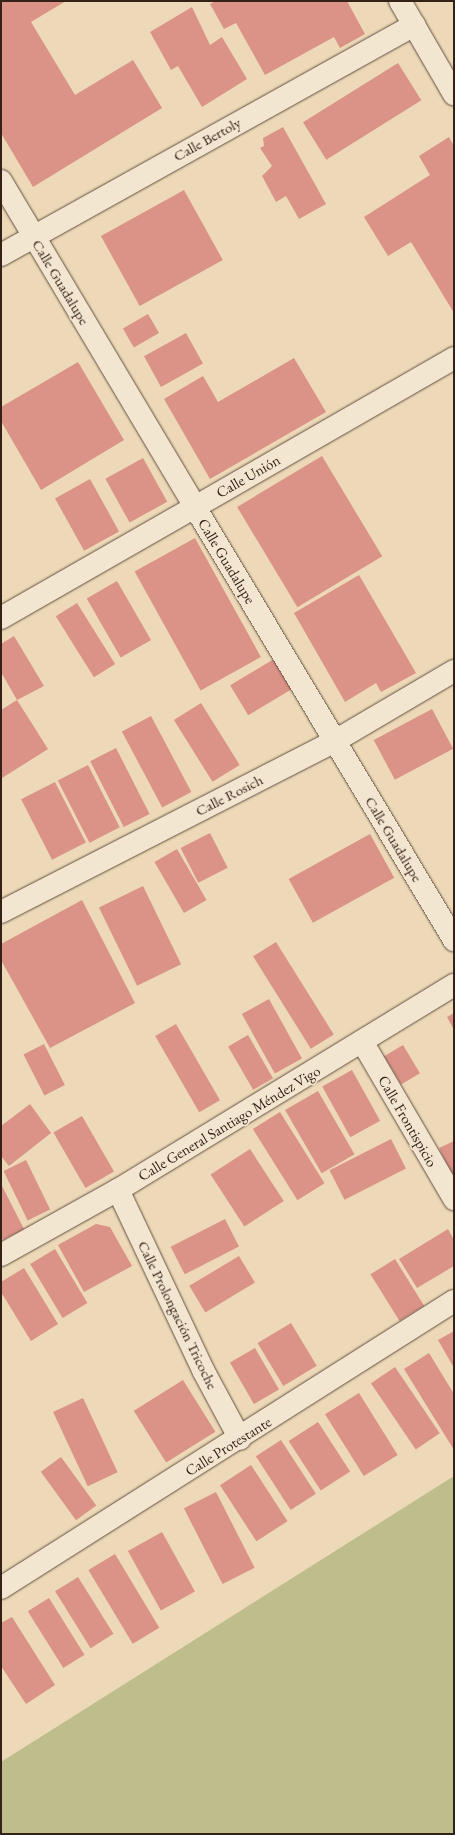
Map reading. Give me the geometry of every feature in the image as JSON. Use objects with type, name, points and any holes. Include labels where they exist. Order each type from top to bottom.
[{"type":"street","points":[[400,1],[454,94]]},
{"type":"street","name":"Calle Bertoly","points":[[1,255],[414,25]]},
{"type":"street","name":"Calle Guadalupe","points":[[1,182],[454,940]]},
{"type":"street","name":"Calle Unión","points":[[1,618],[454,358]]},
{"type":"street","name":"Calle Rosich","points":[[1,912],[335,741],[454,671]]},
{"type":"street","name":"Calle General Santiago Méndez Vigo","points":[[3,1250],[118,1190],[362,1043],[454,985]]},
{"type":"street","name":"Calle Frontispicio","points":[[362,1043],[454,1199]]},
{"type":"street","name":"Calle Prolongación Tricoche","points":[[118,1190],[203,1370],[240,1439]]},
{"type":"street","name":"Calle Protestante","points":[[1,1588],[240,1439],[454,1301]]},
{"type":"green space","points":[[454,1476],[454,1834],[1,1834],[1,1762]]},
{"type":"building","points":[[1,1],[66,1],[31,22],[75,95],[133,60],[162,108],[33,187],[1,133]]},
{"type":"building","points":[[216,1],[347,1],[365,34],[340,48],[334,37],[265,75],[236,23],[224,29],[210,4]]},
{"type":"building","points":[[192,7],[210,45],[222,37],[247,79],[202,107],[178,66],[171,70],[150,32]]},
{"type":"building","points":[[398,63],[421,100],[326,160],[303,122]]},
{"type":"building","points":[[283,127],[326,204],[299,219],[286,196],[276,202],[262,176],[272,166],[260,148],[264,146],[263,138]]},
{"type":"building","points":[[449,137],[454,146],[454,313],[411,242],[388,256],[364,217],[430,175],[419,156]]},
{"type":"building","points":[[184,190],[223,260],[140,306],[101,236]]},
{"type":"building","points":[[148,314],[159,333],[134,348],[123,328]]},
{"type":"building","points":[[186,333],[203,364],[161,387],[144,356]]},
{"type":"building","points":[[294,358],[326,412],[210,479],[164,399],[203,376],[218,402]]},
{"type":"building","points":[[78,362],[124,440],[41,490],[1,421],[1,407]]},
{"type":"building","points":[[322,456],[382,556],[297,607],[237,507]]},
{"type":"building","points":[[143,458],[167,502],[130,523],[105,479]]},
{"type":"building","points":[[90,479],[119,531],[84,551],[55,498]]},
{"type":"building","points":[[195,538],[261,657],[201,690],[135,571]]},
{"type":"building","points":[[359,575],[416,673],[381,692],[376,683],[345,702],[294,613]]},
{"type":"building","points":[[117,581],[151,640],[121,657],[87,598]]},
{"type":"building","points":[[77,603],[115,664],[94,677],[56,616]]},
{"type":"building","points":[[14,636],[44,686],[17,700],[1,672],[1,644]]},
{"type":"building","points":[[279,656],[297,686],[248,715],[230,685]]},
{"type":"building","points":[[17,700],[48,749],[2,778],[1,710]]},
{"type":"building","points":[[201,703],[240,765],[213,782],[174,720]]},
{"type":"building","points":[[432,709],[453,749],[395,780],[374,740]]},
{"type":"building","points":[[151,716],[191,792],[162,807],[122,731]]},
{"type":"building","points":[[116,748],[150,814],[124,827],[90,761]]},
{"type":"building","points":[[88,765],[120,827],[89,843],[58,780]]},
{"type":"building","points":[[55,782],[86,843],[52,860],[21,799]]},
{"type":"building","points":[[210,833],[228,868],[198,883],[181,848]]},
{"type":"building","points":[[370,834],[394,878],[313,923],[289,879]]},
{"type":"building","points":[[177,849],[206,900],[184,913],[154,862]]},
{"type":"building","points":[[143,886],[181,964],[137,986],[99,907]]},
{"type":"building","points":[[82,900],[135,1003],[50,1048],[1,960],[1,944]]},
{"type":"building","points":[[276,942],[334,1034],[311,1049],[253,956]]},
{"type":"building","points":[[269,999],[302,1058],[275,1074],[242,1014]]},
{"type":"building","points":[[454,1013],[454,1030],[447,1017]]},
{"type":"building","points":[[176,1024],[220,1100],[199,1112],[155,1036]]},
{"type":"building","points":[[248,1035],[273,1078],[253,1090],[228,1046]]},
{"type":"building","points":[[44,1044],[65,1085],[44,1095],[24,1054]]},
{"type":"building","points":[[403,1045],[420,1073],[401,1085],[384,1056]]},
{"type":"building","points":[[352,1070],[380,1121],[350,1137],[322,1086]]},
{"type":"building","points":[[318,1091],[354,1154],[322,1173],[285,1110]]},
{"type":"building","points":[[30,1104],[51,1133],[9,1166],[1,1156],[1,1126]]},
{"type":"building","points":[[280,1112],[325,1183],[297,1200],[253,1129]]},
{"type":"building","points":[[82,1116],[114,1171],[85,1188],[53,1132]]},
{"type":"building","points":[[391,1139],[406,1168],[345,1200],[330,1170]]},
{"type":"building","points":[[454,1141],[454,1179],[439,1148]]},
{"type":"building","points":[[250,1149],[284,1201],[244,1227],[211,1175]]},
{"type":"building","points":[[26,1160],[50,1209],[28,1220],[4,1171]]},
{"type":"building","points":[[1,1184],[24,1229],[3,1240],[1,1236]]},
{"type":"building","points":[[225,1219],[239,1247],[185,1274],[171,1247]]},
{"type":"building","points":[[96,1224],[110,1227],[132,1266],[84,1292],[58,1245]]},
{"type":"building","points":[[448,1229],[454,1240],[454,1266],[417,1288],[399,1259]]},
{"type":"building","points":[[55,1249],[87,1303],[63,1318],[30,1264]]},
{"type":"building","points":[[239,1256],[255,1283],[205,1312],[189,1286]]},
{"type":"building","points":[[395,1259],[424,1306],[400,1321],[370,1274]]},
{"type":"building","points":[[24,1268],[58,1324],[31,1341],[1,1292],[1,1282]]},
{"type":"building","points":[[291,1323],[317,1366],[283,1386],[258,1343]]},
{"type":"building","points":[[454,1331],[454,1368],[438,1340]]},
{"type":"building","points":[[255,1348],[279,1390],[254,1404],[230,1362]]},
{"type":"building","points":[[429,1353],[454,1394],[454,1450],[404,1369]]},
{"type":"building","points":[[395,1367],[440,1433],[416,1450],[371,1383]]},
{"type":"building","points":[[183,1380],[215,1432],[166,1462],[134,1411]]},
{"type":"building","points":[[359,1393],[398,1455],[364,1476],[325,1414]]},
{"type":"building","points":[[83,1398],[118,1472],[88,1486],[53,1412]]},
{"type":"building","points":[[318,1422],[350,1471],[321,1491],[289,1441]]},
{"type":"building","points":[[281,1440],[316,1494],[291,1510],[256,1456]]},
{"type":"building","points":[[61,1457],[96,1506],[76,1520],[41,1472]]},
{"type":"building","points":[[251,1465],[287,1521],[256,1541],[220,1485]]},
{"type":"building","points":[[216,1492],[255,1568],[223,1584],[184,1508]]},
{"type":"building","points":[[162,1532],[195,1591],[161,1610],[128,1551]]},
{"type":"building","points":[[115,1554],[159,1628],[133,1644],[88,1570]]},
{"type":"building","points":[[78,1577],[114,1634],[91,1648],[55,1591]]},
{"type":"building","points":[[49,1598],[85,1655],[63,1668],[28,1611]]},
{"type":"building","points":[[12,1617],[55,1685],[26,1704],[1,1666],[1,1623]]}]
